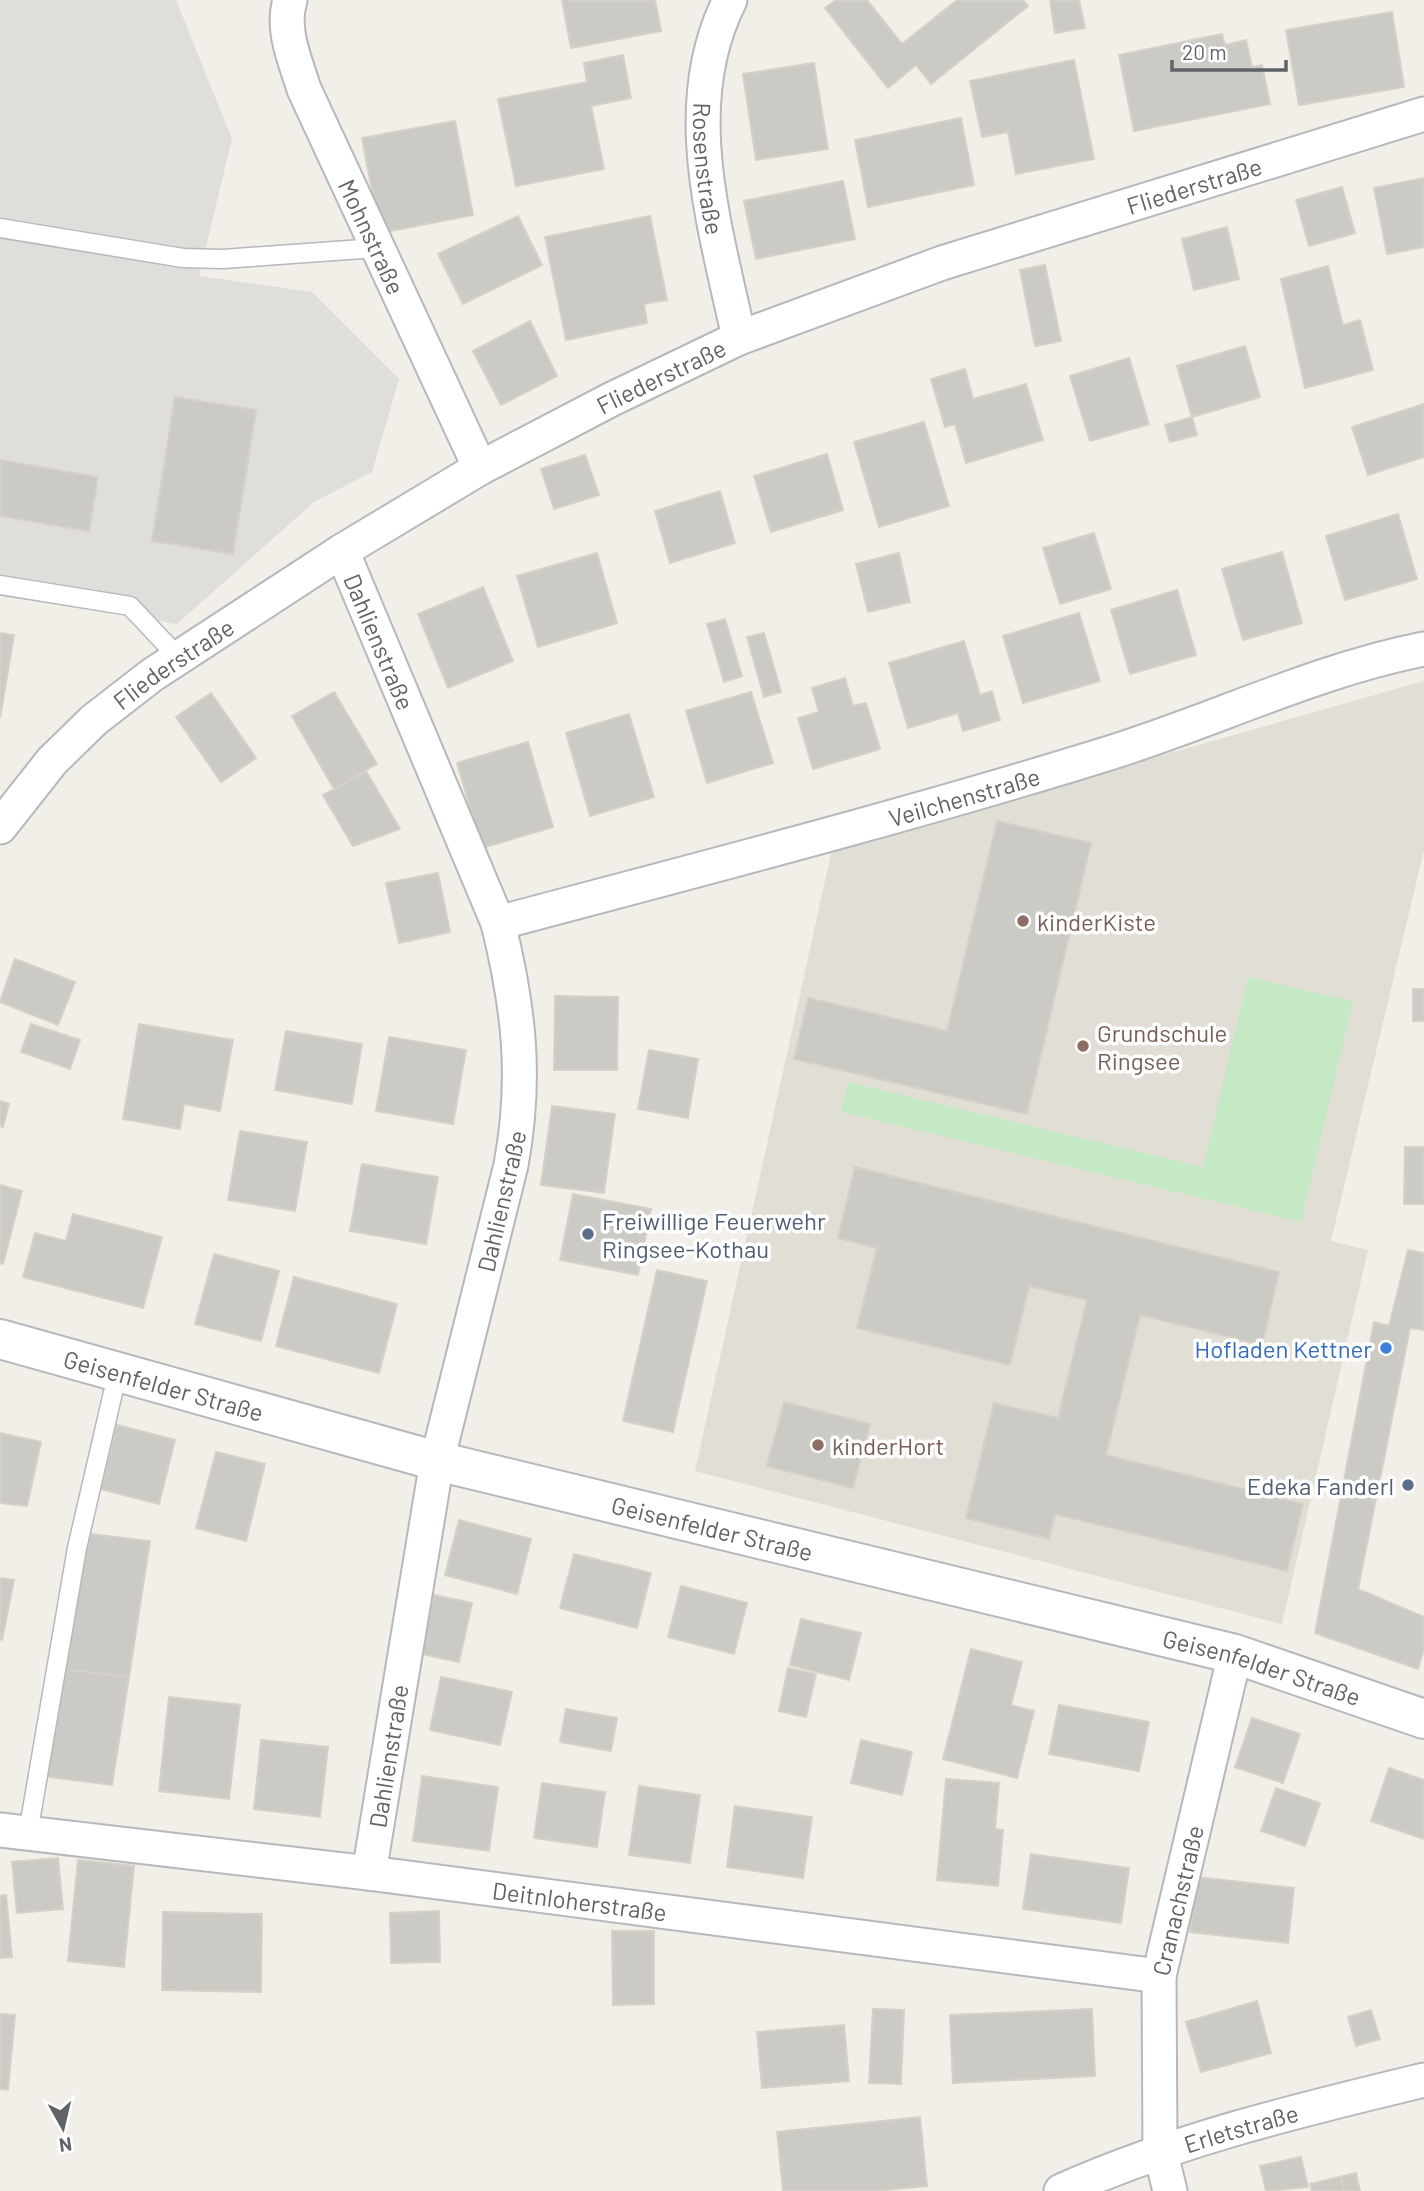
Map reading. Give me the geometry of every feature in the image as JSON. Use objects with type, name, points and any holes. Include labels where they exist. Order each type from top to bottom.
[{"type":"street","name":"Mohnstraße","points":[[290,0],[286,14],[287,33],[303,89],[480,468]]},
{"type":"street","name":"Rosenstraße","points":[[730,0],[713,52],[705,89],[703,142],[709,197],[738,338]]},
{"type":"street","name":"Fliederstraße","points":[[0,827],[52,761],[94,720],[178,658],[342,551],[480,468],[738,338],[943,263],[1424,114]]},
{"type":"street","name":"Dahlienstraße","points":[[342,551],[498,923],[515,1011],[521,1066],[520,1115],[511,1165],[437,1461],[369,1873]]},
{"type":"street","name":"Veilchenstraße","points":[[498,923],[922,810],[1107,754],[1344,668],[1424,649]]},
{"type":"street","name":"Geisenfelder Straße","points":[[0,1339],[437,1461],[1235,1654],[1424,1719]]},
{"type":"street","name":"Cranachstraße","points":[[1170,2191],[1160,2150],[1159,1976],[1235,1654]]},
{"type":"street","name":"Deitnloherstraße","points":[[14,1832],[369,1873],[1159,1976]]},
{"type":"street","name":"Erletstraße","points":[[1061,2191],[1160,2150],[1276,2116],[1424,2080]]},
{"type":"lane","points":[[0,228],[183,258],[376,248]]},
{"type":"lane","points":[[0,585],[130,606],[178,658]]},
{"type":"lane","points":[[14,1832],[118,1371]]},
{"type":"shaded area","points":[[0,0],[176,0],[232,139],[199,276],[312,292],[399,379],[372,472],[314,502],[177,624],[0,594]]},
{"type":"shaded area","name":"Grundschule Ringsee","points":[[1424,681],[1424,850],[1331,1241],[1368,1250],[1282,1624],[695,1471],[832,849]]},
{"type":"green space","points":[[1248,977],[1353,1001],[1301,1222],[841,1112],[848,1082],[1203,1167]]},
{"type":"building","points":[[562,0],[655,0],[661,31],[571,48]]},
{"type":"building","points":[[836,0],[867,0],[902,44],[957,0],[1023,0],[1028,6],[931,84],[916,65],[888,88],[825,8]]},
{"type":"building","points":[[1050,0],[1079,0],[1085,28],[1055,33]]},
{"type":"building","points":[[1392,12],[1404,87],[1299,105],[1286,30]]},
{"type":"building","points":[[1222,34],[1225,45],[1246,40],[1252,67],[1262,65],[1270,104],[1134,131],[1119,55]]},
{"type":"building","points":[[623,55],[631,98],[591,106],[604,169],[516,186],[498,99],[587,82],[584,63]]},
{"type":"building","points":[[1074,60],[1094,159],[1016,174],[1008,132],[982,137],[970,81]]},
{"type":"building","points":[[814,63],[828,149],[756,160],[743,74]]},
{"type":"building","points":[[961,118],[974,185],[868,207],[855,140]]},
{"type":"building","points":[[455,121],[473,215],[380,233],[362,138]]},
{"type":"building","points":[[1424,178],[1424,247],[1387,254],[1374,188]]},
{"type":"building","points":[[843,181],[855,239],[756,259],[744,201]]},
{"type":"building","points":[[1342,187],[1355,233],[1309,246],[1296,200]]},
{"type":"building","points":[[518,216],[542,265],[463,304],[438,254]]},
{"type":"building","points":[[650,216],[667,300],[644,304],[647,323],[566,340],[545,237]]},
{"type":"building","points":[[1227,227],[1239,279],[1194,290],[1182,239]]},
{"type":"building","points":[[1045,265],[1061,341],[1035,346],[1020,270]]},
{"type":"building","points":[[1328,266],[1343,325],[1360,320],[1373,370],[1305,388],[1281,279]]},
{"type":"building","points":[[530,321],[557,376],[501,405],[473,351]]},
{"type":"building","points":[[1245,346],[1260,397],[1192,417],[1177,366]]},
{"type":"building","points":[[1129,358],[1149,424],[1090,441],[1070,376]]},
{"type":"building","points":[[965,369],[973,399],[1026,384],[1043,440],[966,463],[955,424],[945,427],[931,379]]},
{"type":"building","points":[[175,397],[256,410],[233,554],[152,541]]},
{"type":"building","points":[[1424,404],[1424,457],[1368,475],[1352,427]]},
{"type":"building","points":[[1192,417],[1197,435],[1170,442],[1165,425]]},
{"type":"building","points":[[924,422],[949,506],[879,527],[854,442]]},
{"type":"building","points":[[827,454],[843,510],[771,532],[754,476]]},
{"type":"building","points":[[585,455],[599,495],[554,509],[541,469]]},
{"type":"building","points":[[0,460],[98,477],[89,531],[0,516]]},
{"type":"building","points":[[720,491],[735,543],[670,563],[655,511]]},
{"type":"building","points":[[1398,514],[1417,579],[1345,600],[1326,536]]},
{"type":"building","points":[[1094,533],[1111,589],[1060,604],[1043,548]]},
{"type":"building","points":[[1282,552],[1302,623],[1243,640],[1222,569]]},
{"type":"building","points":[[597,553],[617,623],[538,647],[517,576]]},
{"type":"building","points":[[899,553],[910,602],[868,612],[856,564]]},
{"type":"building","points":[[483,587],[513,661],[448,688],[418,614]]},
{"type":"building","points":[[1177,590],[1196,655],[1130,674],[1111,610]]},
{"type":"building","points":[[1079,613],[1100,681],[1023,703],[1003,636]]},
{"type":"building","points":[[725,619],[742,676],[724,682],[707,624]]},
{"type":"building","points":[[0,633],[14,635],[0,718]]},
{"type":"building","points":[[764,633],[781,692],[764,697],[747,637]]},
{"type":"building","points":[[964,641],[980,695],[992,691],[1000,720],[963,731],[958,713],[908,728],[889,663]]},
{"type":"building","points":[[845,678],[853,706],[866,703],[880,749],[813,769],[798,718],[819,712],[812,688]]},
{"type":"building","points":[[334,692],[377,764],[334,789],[292,716]]},
{"type":"building","points":[[751,692],[773,763],[707,783],[686,711]]},
{"type":"building","points":[[211,693],[256,758],[221,782],[176,717]]},
{"type":"building","points":[[629,714],[654,797],[590,816],[566,733]]},
{"type":"building","points":[[528,742],[553,827],[482,848],[457,763]]},
{"type":"building","points":[[366,771],[400,829],[353,846],[323,795]]},
{"type":"building","name":"kinderKiste","points":[[997,821],[1091,843],[1027,1114],[794,1059],[808,998],[947,1031]]},
{"type":"building","points":[[438,873],[450,932],[399,943],[386,883]]},
{"type":"building","points":[[15,959],[75,982],[58,1025],[0,1002]]},
{"type":"building","points":[[1413,989],[1424,989],[1424,1021],[1413,1021]]},
{"type":"building","points":[[555,996],[618,997],[617,1070],[554,1070]]},
{"type":"building","points":[[31,1024],[80,1040],[70,1069],[21,1052]]},
{"type":"building","points":[[139,1024],[233,1040],[220,1111],[184,1104],[180,1129],[123,1119]]},
{"type":"building","points":[[286,1031],[362,1044],[352,1104],[275,1090]]},
{"type":"building","points":[[389,1037],[466,1050],[453,1124],[376,1111]]},
{"type":"building","points":[[649,1050],[698,1059],[688,1118],[638,1109]]},
{"type":"building","points":[[0,1101],[9,1104],[3,1127],[0,1126]]},
{"type":"building","points":[[552,1106],[615,1114],[604,1193],[541,1185]]},
{"type":"building","points":[[240,1131],[307,1142],[295,1211],[228,1200]]},
{"type":"building","points":[[1405,1147],[1424,1147],[1424,1204],[1404,1204]]},
{"type":"building","points":[[362,1164],[438,1177],[426,1244],[350,1231]]},
{"type":"building","points":[[855,1167],[1279,1272],[1262,1345],[1140,1315],[1106,1455],[1303,1504],[1287,1571],[1055,1514],[1049,1539],[966,1518],[994,1403],[1058,1418],[1087,1300],[1029,1286],[1010,1365],[857,1328],[877,1248],[838,1238]]},
{"type":"building","points":[[0,1185],[22,1191],[3,1264],[0,1263]]},
{"type":"building","points":[[573,1194],[651,1209],[638,1275],[560,1260]]},
{"type":"building","points":[[73,1214],[162,1237],[143,1308],[23,1277],[35,1233],[66,1241]]},
{"type":"building","points":[[1408,1250],[1424,1253],[1424,1330],[1410,1328],[1358,1589],[1424,1617],[1424,1649],[1418,1669],[1315,1633],[1374,1322],[1389,1326]]},
{"type":"building","points":[[214,1254],[279,1271],[261,1341],[195,1324]]},
{"type":"building","points":[[657,1270],[707,1281],[673,1432],[623,1421]]},
{"type":"building","points":[[294,1277],[397,1304],[379,1373],[276,1346]]},
{"type":"building","name":"kinderHort","points":[[784,1402],[870,1424],[853,1488],[767,1466]]},
{"type":"building","points":[[117,1425],[175,1440],[159,1504],[101,1489]]},
{"type":"building","points":[[0,1433],[41,1442],[27,1506],[0,1503]]},
{"type":"building","points":[[216,1452],[265,1464],[246,1541],[196,1528]]},
{"type":"building","points":[[459,1520],[531,1539],[517,1594],[445,1575]]},
{"type":"building","points":[[83,1533],[150,1541],[129,1677],[61,1669]]},
{"type":"building","points":[[574,1554],[651,1573],[637,1628],[560,1608]]},
{"type":"building","points":[[0,1578],[14,1580],[2,1640],[0,1639]]},
{"type":"building","points":[[681,1586],[747,1603],[734,1654],[668,1637]]},
{"type":"building","points":[[434,1595],[472,1603],[459,1662],[422,1654]]},
{"type":"building","points":[[801,1619],[861,1633],[849,1680],[790,1665]]},
{"type":"building","points":[[971,1649],[1022,1662],[1011,1705],[1034,1711],[1017,1778],[943,1759]]},
{"type":"building","points":[[788,1668],[816,1674],[806,1717],[779,1711]]},
{"type":"building","points":[[61,1669],[129,1677],[112,1785],[41,1776]]},
{"type":"building","points":[[441,1677],[512,1692],[500,1745],[430,1730]]},
{"type":"building","points":[[169,1697],[240,1705],[229,1799],[159,1791]]},
{"type":"building","points":[[1059,1705],[1149,1722],[1139,1771],[1049,1754]]},
{"type":"building","points":[[566,1709],[617,1718],[611,1751],[560,1742]]},
{"type":"building","points":[[1252,1718],[1300,1734],[1283,1783],[1235,1767]]},
{"type":"building","points":[[261,1740],[328,1747],[320,1817],[254,1809]]},
{"type":"building","points":[[861,1740],[912,1752],[902,1795],[851,1783]]},
{"type":"building","points":[[1389,1768],[1424,1780],[1424,1839],[1371,1821]]},
{"type":"building","points":[[422,1776],[498,1787],[489,1851],[413,1841]]},
{"type":"building","points":[[946,1779],[999,1783],[995,1829],[1003,1830],[998,1886],[937,1880]]},
{"type":"building","points":[[542,1783],[605,1792],[597,1847],[534,1838]]},
{"type":"building","points":[[639,1786],[700,1795],[690,1863],[629,1855]]},
{"type":"building","points":[[1276,1788],[1320,1803],[1305,1846],[1261,1831]]},
{"type":"building","points":[[735,1806],[812,1817],[803,1878],[727,1867]]},
{"type":"building","points":[[1031,1854],[1129,1868],[1121,1923],[1023,1909]]},
{"type":"building","points":[[58,1858],[63,1909],[17,1913],[12,1862]]},
{"type":"building","points":[[78,1860],[134,1866],[124,1967],[68,1961]]},
{"type":"building","points":[[1197,1877],[1294,1888],[1288,1943],[1190,1932]]},
{"type":"building","points":[[6,1895],[12,1957],[0,1958],[0,1896]]},
{"type":"building","points":[[439,1911],[440,1962],[391,1963],[390,1913]]},
{"type":"building","points":[[163,1912],[262,1914],[261,1992],[162,1990]]},
{"type":"building","points":[[612,1931],[654,1931],[654,2004],[613,2005]]},
{"type":"building","points":[[1257,2001],[1271,2053],[1201,2072],[1186,2022]]},
{"type":"building","points":[[873,2009],[904,2010],[901,2084],[869,2083]]},
{"type":"building","points":[[1092,2009],[1095,2076],[953,2083],[950,2015]]},
{"type":"building","points":[[1371,2010],[1380,2039],[1356,2046],[1348,2017]]},
{"type":"building","points":[[0,2014],[15,2015],[8,2090],[0,2089]]},
{"type":"building","points":[[844,2025],[849,2081],[762,2088],[757,2032]]},
{"type":"building","points":[[920,2117],[927,2186],[874,2191],[783,2191],[777,2132]]},
{"type":"building","points":[[1301,2157],[1308,2187],[1266,2191],[1260,2166]]},
{"type":"building","points":[[1356,2173],[1360,2191],[1344,2191],[1340,2177]]},
{"type":"building","points":[[1340,2177],[1344,2191],[1312,2191],[1310,2184]]},
{"type":"place","name":"kinderKiste","points":[[1023,921]]},
{"type":"place","name":"Grundschule Ringsee","points":[[1083,1046]]},
{"type":"place","name":"Freiwillige Feuerwehr Ringsee-Kothau","points":[[588,1234]]},
{"type":"place","name":"Hofladen Kettner","points":[[1386,1348]]},
{"type":"place","name":"kinderHort","points":[[818,1445]]},
{"type":"place","name":"Edeka Fanderl","points":[[1408,1485]]}]
